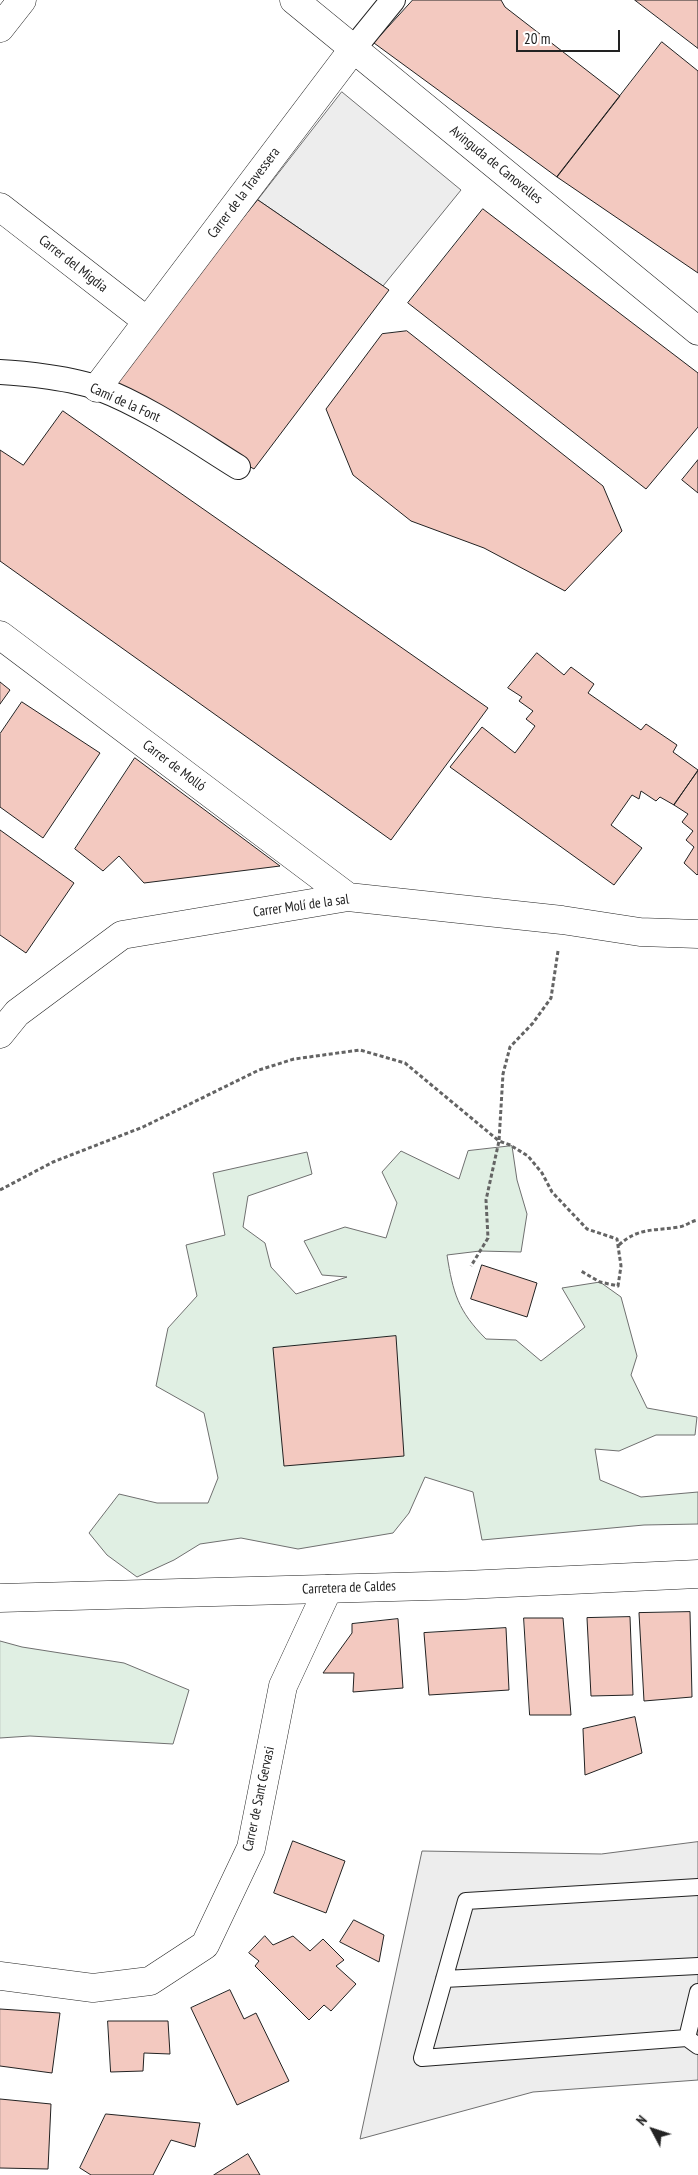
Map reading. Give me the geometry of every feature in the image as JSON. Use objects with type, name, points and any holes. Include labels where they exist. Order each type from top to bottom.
[{"type":"street","points":[[0,28],[22,0]]},
{"type":"street","name":"Avinguda de Canovelles","points":[[294,0],[698,331]]},
{"type":"street","name":"Carrer de la Travessera","points":[[98,388],[354,48],[393,0]]},
{"type":"street","name":"Carrer del Migdia","points":[[0,207],[147,321]]},
{"type":"street","name":"Camí de la Font","points":[[0,372],[76,382],[98,388],[159,417],[238,467]]},
{"type":"street","name":"Carrer de Molló","points":[[0,635],[348,897]]},
{"type":"street","name":"Carrer Molí de la sal","points":[[0,1034],[8,1007],[122,935],[348,897],[562,920],[640,932],[698,934]]},
{"type":"street","name":"Carretera de Caldes","points":[[0,1598],[465,1585],[698,1574]]},
{"type":"street","name":"Carrer de Sant Gervasi","points":[[0,1976],[93,1988],[150,1981],[205,1945],[251,1848],[282,1686],[328,1589]]},
{"type":"lane","points":[[698,1887],[466,1901],[422,2058],[692,2042],[698,1992]]},
{"type":"lane","points":[[444,1979],[698,1966]]},
{"type":"path","points":[[471,1266],[488,1238],[486,1200],[491,1170],[500,1141],[503,1074],[510,1047],[533,1023],[551,998],[562,920]]},
{"type":"path","points":[[0,1190],[53,1162],[143,1127],[259,1070],[294,1059],[360,1050],[404,1063],[500,1141],[528,1156],[542,1173],[552,1192],[587,1228],[617,1239],[621,1266],[618,1286],[600,1282],[581,1271]]},
{"type":"path","points":[[619,1245],[629,1236],[646,1230],[683,1227],[698,1220]]},
{"type":"green space","points":[[512,1146],[517,1180],[527,1214],[521,1252],[480,1251],[447,1255],[458,1301],[469,1319],[486,1339],[516,1340],[541,1361],[585,1327],[562,1288],[600,1282],[621,1297],[637,1356],[631,1375],[647,1408],[697,1417],[695,1435],[656,1435],[619,1451],[595,1449],[600,1480],[641,1497],[698,1492],[698,1524],[644,1525],[482,1540],[473,1492],[425,1477],[409,1513],[393,1533],[298,1549],[241,1538],[200,1544],[174,1560],[137,1577],[107,1555],[89,1533],[119,1494],[157,1503],[208,1503],[218,1478],[204,1413],[156,1386],[168,1328],[197,1296],[186,1245],[225,1235],[213,1173],[307,1152],[312,1174],[248,1196],[243,1227],[265,1243],[271,1267],[296,1294],[347,1277],[322,1275],[304,1241],[345,1227],[386,1238],[397,1203],[382,1172],[401,1151],[459,1179],[468,1151]]},
{"type":"green space","points":[[0,1641],[22,1647],[124,1663],[189,1690],[173,1744],[30,1736],[0,1738]]},
{"type":"shaded area","points":[[342,92],[461,190],[383,286],[258,200]]},
{"type":"shaded area","points":[[698,1842],[698,2080],[533,2092],[360,2139],[422,1851],[601,1854]]},
{"type":"building","points":[[413,0],[501,0],[505,7],[620,96],[557,177],[374,43]]},
{"type":"building","points":[[635,0],[698,0],[698,48]]},
{"type":"building","points":[[662,42],[698,71],[698,273],[557,177]]},
{"type":"building","points":[[258,200],[389,290],[254,469],[107,386]]},
{"type":"building","points":[[483,209],[698,373],[698,427],[646,489],[408,303]]},
{"type":"building","points":[[407,331],[603,486],[622,531],[565,591],[484,548],[411,521],[353,475],[326,409],[382,334]]},
{"type":"building","points":[[63,411],[488,708],[391,840],[0,561],[0,450],[23,465]]},
{"type":"building","points":[[698,460],[698,493],[682,480]]},
{"type":"building","points":[[537,653],[564,675],[571,667],[594,684],[588,693],[641,730],[646,724],[677,745],[673,752],[698,770],[674,805],[660,797],[656,801],[641,791],[639,799],[632,795],[611,825],[642,848],[614,885],[450,767],[482,727],[515,753],[535,726],[526,719],[533,711],[519,701],[522,697],[508,688]]},
{"type":"building","points":[[0,682],[10,690],[0,704]]},
{"type":"building","points":[[22,702],[100,753],[43,838],[0,807],[0,734]]},
{"type":"building","points":[[135,758],[280,866],[144,883],[119,856],[103,871],[75,849]]},
{"type":"building","points":[[698,771],[697,875],[684,863],[694,847],[686,840],[693,831],[682,822],[688,814],[674,805]]},
{"type":"building","points":[[0,830],[74,883],[26,953],[0,935]]},
{"type":"building","points":[[482,1265],[537,1283],[527,1317],[471,1299]]},
{"type":"building","points":[[396,1336],[404,1456],[284,1466],[273,1348]]},
{"type":"building","points":[[690,1612],[692,1697],[644,1701],[639,1613]]},
{"type":"building","points":[[630,1617],[633,1695],[591,1696],[587,1618]]},
{"type":"building","points":[[524,1618],[563,1618],[571,1715],[530,1715]]},
{"type":"building","points":[[398,1619],[403,1688],[353,1692],[354,1673],[323,1673],[352,1633],[352,1624]]},
{"type":"building","points":[[506,1628],[509,1690],[429,1695],[424,1633]]},
{"type":"building","points":[[635,1717],[642,1753],[585,1775],[583,1729]]},
{"type":"building","points":[[293,1841],[345,1861],[326,1913],[274,1893]]},
{"type":"building","points":[[354,1920],[384,1935],[379,1962],[340,1942]]},
{"type":"building","points":[[265,1936],[273,1945],[293,1936],[310,1951],[323,1939],[344,1960],[336,1966],[356,1984],[331,2011],[324,2005],[309,2020],[255,1966],[259,1961],[249,1953]]},
{"type":"building","points":[[230,1990],[244,2019],[256,2013],[289,2081],[237,2105],[191,2008]]},
{"type":"building","points":[[0,2009],[60,2013],[52,2073],[0,2066]]},
{"type":"building","points":[[108,2021],[168,2021],[170,2054],[144,2053],[143,2071],[111,2072]]},
{"type":"building","points":[[0,2099],[51,2104],[48,2169],[0,2168]]},
{"type":"building","points":[[106,2114],[200,2123],[195,2147],[171,2140],[153,2175],[91,2175],[80,2168]]},
{"type":"building","points":[[248,2154],[260,2175],[214,2175]]}]
